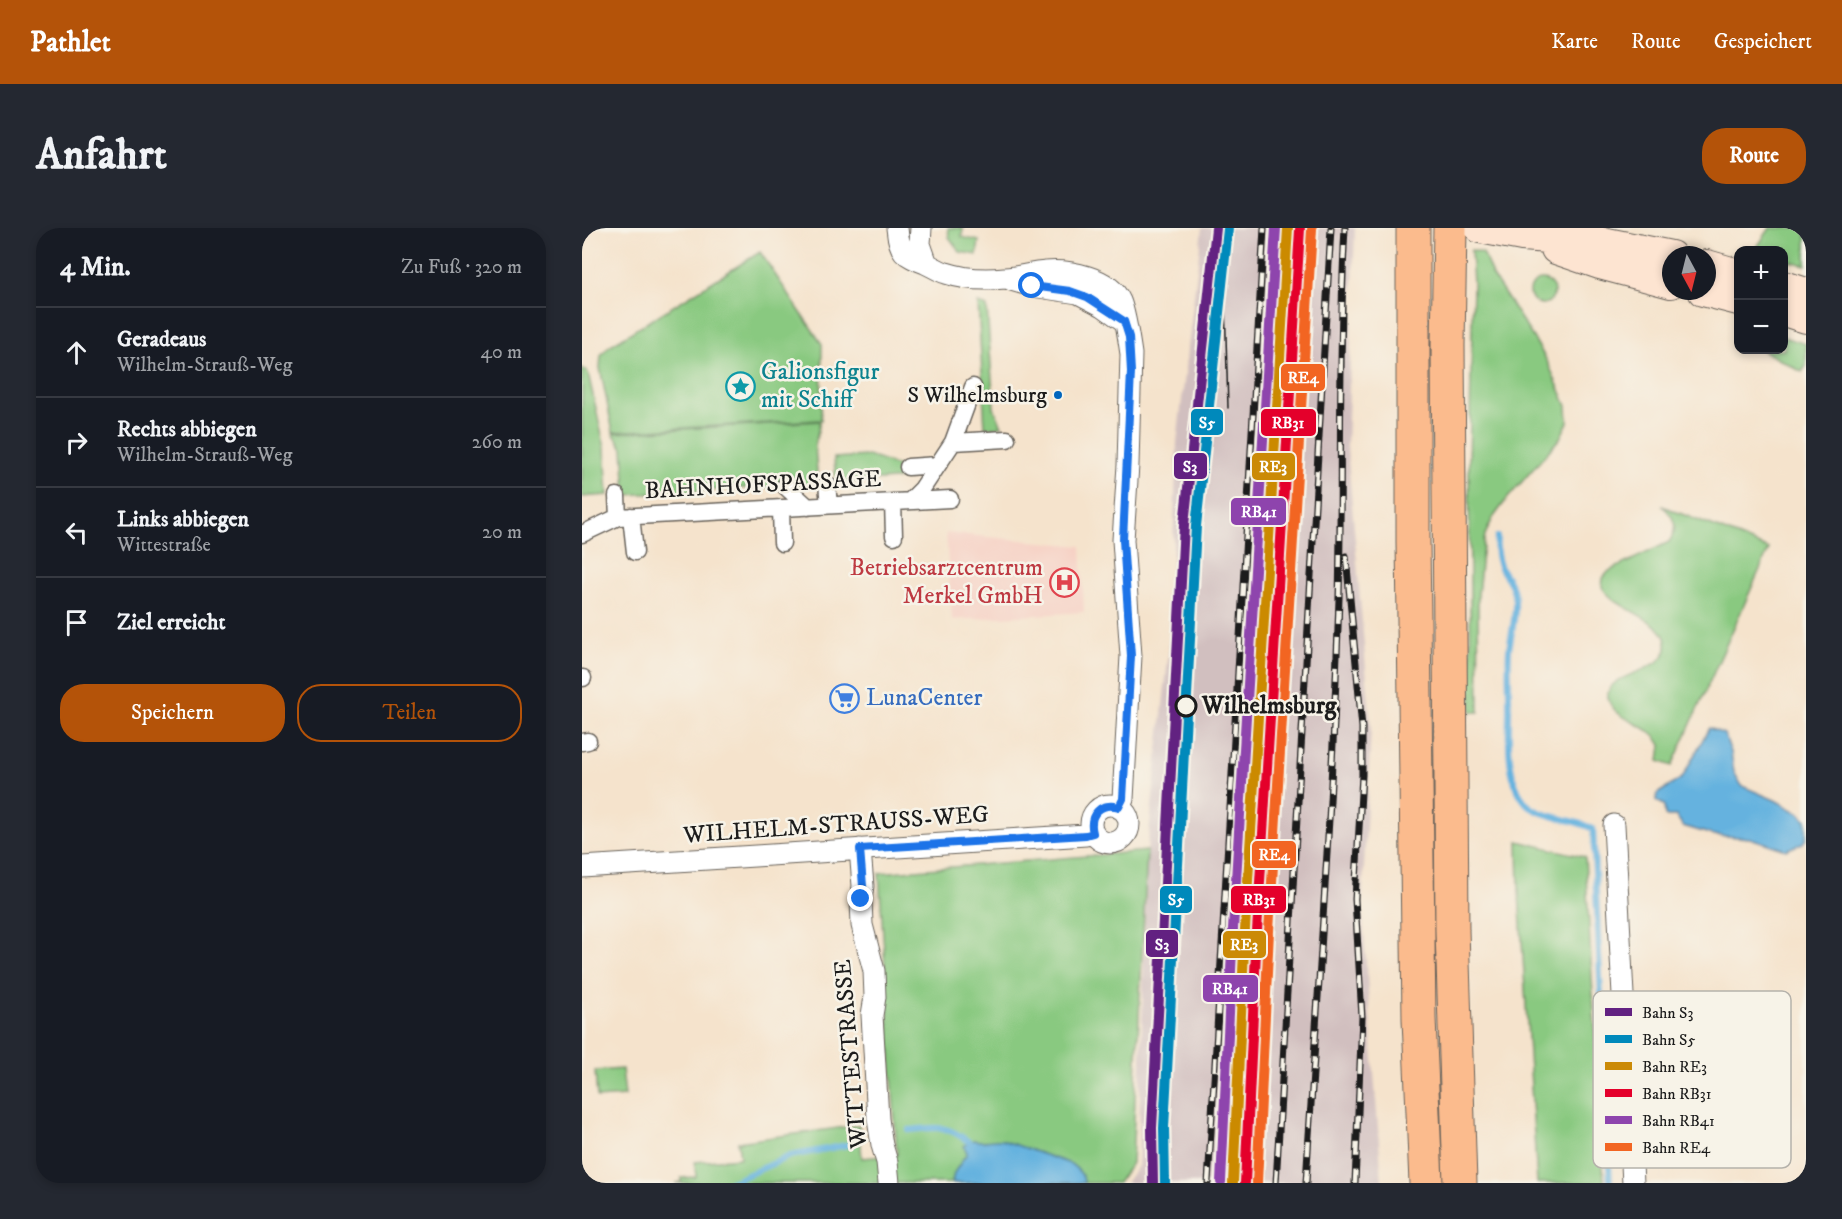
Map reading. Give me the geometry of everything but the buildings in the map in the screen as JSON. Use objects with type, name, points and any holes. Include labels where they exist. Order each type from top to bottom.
[{"type":"highway","points":[[1413,228],[1413,529],[1419,1019],[1426,1183]]},
{"type":"highway","points":[[1450,228],[1448,345],[1452,930],[1460,1183]]},
{"type":"main road","points":[[1481,228],[1522,236],[1602,242],[1662,254]]},
{"type":"main road","points":[[1522,236],[1600,264],[1662,281]]},
{"type":"main road","points":[[1716,268],[1734,273]]},
{"type":"main road","points":[[1788,287],[1806,293]]},
{"type":"main road","points":[[1716,294],[1734,299]]},
{"type":"main road","points":[[1788,312],[1806,318]]},
{"type":"street","name":"WILHELM-STRAUSS-WEG","points":[[582,867],[1093,833],[1098,839],[1112,844],[1125,837],[1130,825],[1125,812],[1119,807],[1123,799],[1131,656],[1123,540],[1131,372],[1129,337],[1124,321],[1103,306],[1078,293],[1005,279],[955,276],[906,255],[898,242],[897,228]]},
{"type":"street","points":[[921,228],[920,244],[927,264]]},
{"type":"street","points":[[894,536],[901,502],[922,489],[953,442],[973,387]]},
{"type":"street","points":[[953,442],[1007,439]]},
{"type":"street","points":[[909,467],[938,465]]},
{"type":"street","points":[[827,484],[828,505]]},
{"type":"street","points":[[785,486],[808,507]]},
{"type":"street","points":[[617,496],[635,552]]},
{"type":"street","name":"BAHNHOFSPASSAGE","points":[[582,534],[624,516],[950,499]]},
{"type":"street","points":[[781,509],[782,543]]},
{"type":"street","points":[[1093,833],[1092,817],[1097,811],[1112,805],[1119,807]]},
{"type":"street","points":[[1614,825],[1623,991]]},
{"type":"street","name":"WITTESTRASSE","points":[[860,849],[863,886],[862,925],[874,980],[875,997],[872,1015],[878,1119],[882,1145],[888,1162],[889,1183]]},
{"type":"street","points":[[1632,1168],[1633,1183]]},
{"type":"shaded area","points":[[1202,228],[1355,228],[1347,446],[1371,727],[1362,907],[1382,1183],[1126,1183],[1138,1166],[1147,851],[1169,650],[1177,442]]},
{"type":"shaded area","points":[[946,533],[1081,546],[1084,612],[952,620]]},
{"type":"green space","points":[[948,228],[963,228],[962,237],[979,241],[977,255],[960,252],[949,237]]},
{"type":"green space","points":[[1770,228],[1806,228],[1806,265],[1788,261],[1788,246],[1758,246]]},
{"type":"green space","points":[[1471,250],[1483,253],[1492,275],[1547,361],[1567,406],[1568,422],[1560,438],[1493,518],[1485,535],[1478,595],[1479,712],[1471,712],[1469,466],[1473,283]]},
{"type":"green space","points":[[760,252],[822,344],[821,420],[613,432],[600,368],[601,355],[609,346]]},
{"type":"green space","points":[[1542,280],[1551,283],[1554,292],[1551,301],[1542,304],[1533,301],[1530,292],[1533,283]]},
{"type":"green space","points":[[978,303],[987,307],[994,408],[1002,426],[985,428]]},
{"type":"green space","points":[[1788,338],[1806,344],[1806,366],[1802,372],[1769,354],[1788,354]]},
{"type":"green space","points":[[582,368],[588,373],[605,448],[608,495],[582,497]]},
{"type":"green space","points":[[820,421],[815,446],[818,484],[626,495],[623,448],[613,433]]},
{"type":"green space","points":[[867,456],[908,468],[909,478],[836,483],[834,458]]},
{"type":"green space","points":[[1662,506],[1769,549],[1672,766],[1659,761],[1661,745],[1654,735],[1620,714],[1610,704],[1608,697],[1610,688],[1617,681],[1661,659],[1666,650],[1665,638],[1654,625],[1616,601],[1602,587],[1603,578],[1609,571],[1669,542],[1675,527],[1673,518]]},
{"type":"green space","points":[[1518,841],[1585,857],[1593,994],[1593,1168],[1603,1168],[1604,1183],[1537,1183],[1519,893]]},
{"type":"green space","points":[[1147,851],[1132,1163],[1118,1183],[675,1183],[681,1182],[681,1178],[696,1177],[695,1162],[740,1158],[738,1142],[859,1125],[862,1158],[897,1155],[879,873]]},
{"type":"green space","points":[[622,1069],[625,1096],[597,1098],[595,1071]]},
{"type":"water","points":[[1709,728],[1724,734],[1731,752],[1734,772],[1742,786],[1775,800],[1799,813],[1806,820],[1806,838],[1803,843],[1786,850],[1750,838],[1713,835],[1683,826],[1676,816],[1665,816],[1664,805],[1657,801],[1657,794],[1682,778]]},
{"type":"water","points":[[973,1140],[1002,1140],[1071,1164],[1081,1174],[1084,1183],[952,1183],[954,1173],[967,1153],[964,1146]]},
{"type":"waterway","points":[[1497,537],[1498,560],[1512,587],[1515,601],[1509,650],[1509,752],[1514,780],[1526,803],[1532,808],[1593,829],[1601,991]]},
{"type":"waterway","points":[[909,1130],[941,1128],[954,1132],[969,1142]]},
{"type":"waterway","points":[[729,1183],[790,1156],[852,1144]]},
{"type":"waterway","points":[[1609,1168],[1610,1183]]},
{"type":"tram line","points":[[1223,228],[1228,408]]},
{"type":"railway","points":[[1208,1183],[1264,228]]},
{"type":"railway","points":[[1276,1183],[1331,228]]},
{"type":"railway","points":[[1306,1183],[1325,890],[1339,598],[1345,228]]},
{"type":"railway","points":[[1346,556],[1362,728],[1362,775],[1355,899],[1362,1017],[1355,1183]]},
{"type":"rail line","name":"S3","points":[[1153,1183],[1152,1128],[1184,525],[1216,228]]},
{"type":"rail line","name":"RB41","points":[[1221,1182],[1233,929],[1276,228]]},
{"type":"rail line","name":"RE3","points":[[1233,1183],[1245,930],[1288,228]]},
{"type":"rail line","name":"S5","points":[[1165,1183],[1164,1128],[1196,526],[1228,229]]},
{"type":"rail line","name":"RB31","points":[[1245,1183],[1257,931],[1300,229]]},
{"type":"rail line","name":"RE4","points":[[1257,1183],[1269,931],[1312,229]]},
{"type":"place","name":"Galionsfigur mit Schiff","points":[[740,386]]},
{"type":"place","name":"S Wilhelmsburg","points":[[1058,395]]},
{"type":"place","name":"Betriebsarztcentrum Merkel GmbH","points":[[1064,582]]},
{"type":"place","name":"LunaCenter","points":[[845,698]]},
{"type":"place","name":"Wilhelmsburg","points":[[1186,706]]},
{"type":"route","points":[[861,899],[863,886],[860,849],[1086,835],[1093,833],[1092,817],[1097,811],[1112,805],[1119,807],[1123,799],[1131,656],[1123,540],[1131,372],[1129,337],[1124,321],[1087,297],[1070,291],[1032,286]]}]
